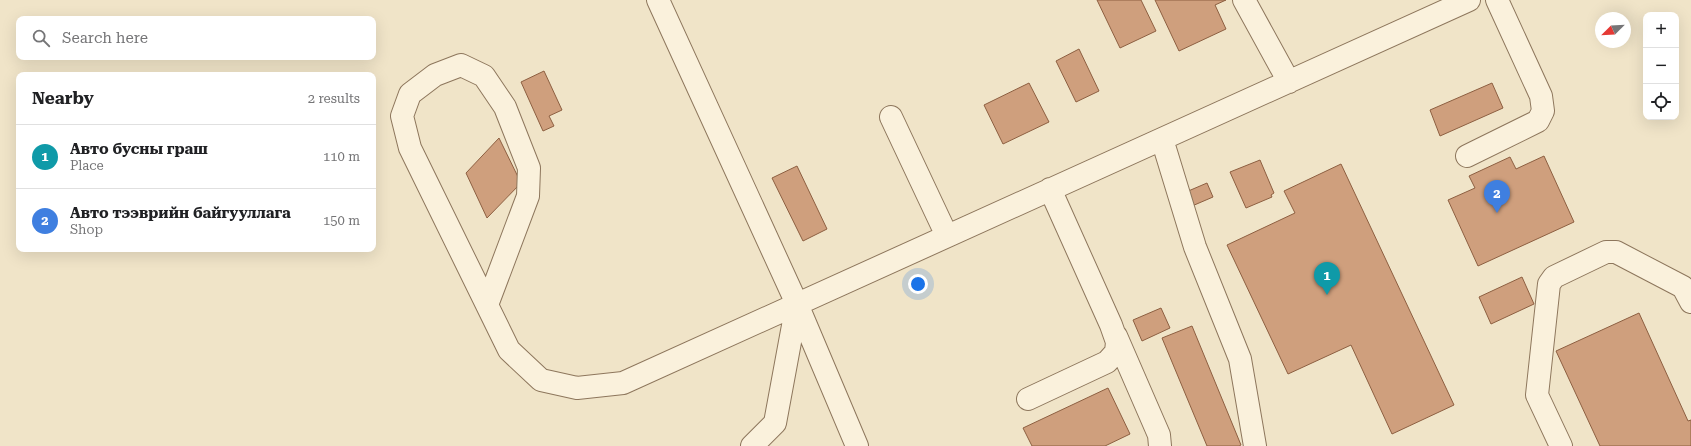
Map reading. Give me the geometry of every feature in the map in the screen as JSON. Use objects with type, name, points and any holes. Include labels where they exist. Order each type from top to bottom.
[{"type":"street","points":[[658,0],[797,304],[857,446]]},
{"type":"street","points":[[1244,0],[1289,82]]},
{"type":"street","points":[[487,305],[528,196],[529,168],[505,107],[484,76],[461,65],[435,75],[410,94],[402,116],[410,148],[509,350],[541,380],[577,388],[623,383],[1469,0]]},
{"type":"street","points":[[1467,156],[1538,121],[1543,111],[1541,96],[1497,0]]},
{"type":"street","points":[[891,117],[947,236]]},
{"type":"street","points":[[1162,139],[1195,247],[1240,359],[1255,446]]},
{"type":"street","points":[[1050,189],[1159,435],[1160,446]]},
{"type":"street","points":[[1561,446],[1537,395],[1549,284],[1545,282],[1606,252],[1616,252],[1684,287],[1691,302]]},
{"type":"street","points":[[752,446],[775,423],[797,304]]},
{"type":"street","points":[[1028,399],[1107,362],[1116,352],[1117,342],[1111,325]]},
{"type":"building","points":[[1097,0],[1141,0],[1156,31],[1120,48]]},
{"type":"building","points":[[1155,0],[1226,0],[1215,5],[1226,29],[1179,51]]},
{"type":"building","points":[[1079,49],[1099,91],[1076,102],[1056,61]]},
{"type":"building","points":[[544,71],[562,110],[549,116],[554,126],[543,131],[521,82]]},
{"type":"building","points":[[1029,83],[1049,122],[1003,144],[984,105]]},
{"type":"building","points":[[1492,83],[1503,108],[1440,136],[1430,110]]},
{"type":"building","points":[[499,138],[521,183],[487,218],[466,173]]},
{"type":"building","points":[[1544,156],[1574,222],[1478,266],[1448,200],[1475,188],[1469,176],[1510,157],[1516,169]]},
{"type":"building","points":[[1260,160],[1274,193],[1271,195],[1272,197],[1246,208],[1230,172]]},
{"type":"building","points":[[1341,164],[1454,405],[1392,434],[1351,345],[1288,374],[1227,245],[1295,213],[1284,191]]},
{"type":"building","points":[[797,166],[827,229],[803,241],[772,178]]},
{"type":"building","points":[[1207,183],[1213,197],[1192,206],[1186,192]]},
{"type":"building","points":[[1522,277],[1534,304],[1491,324],[1479,297]]},
{"type":"building","points":[[1161,308],[1170,328],[1142,341],[1133,320]]},
{"type":"building","points":[[1639,313],[1688,421],[1691,420],[1691,446],[1600,446],[1556,351]]},
{"type":"building","points":[[1192,326],[1241,445],[1239,446],[1207,446],[1162,338]]},
{"type":"building","points":[[1108,388],[1130,434],[1105,446],[1032,446],[1023,428]]},
{"type":"place","name":"Авто тээврийн байгууллага","points":[[1497,213]]},
{"type":"place","name":"Авто бусны граш","points":[[1327,295]]}]
